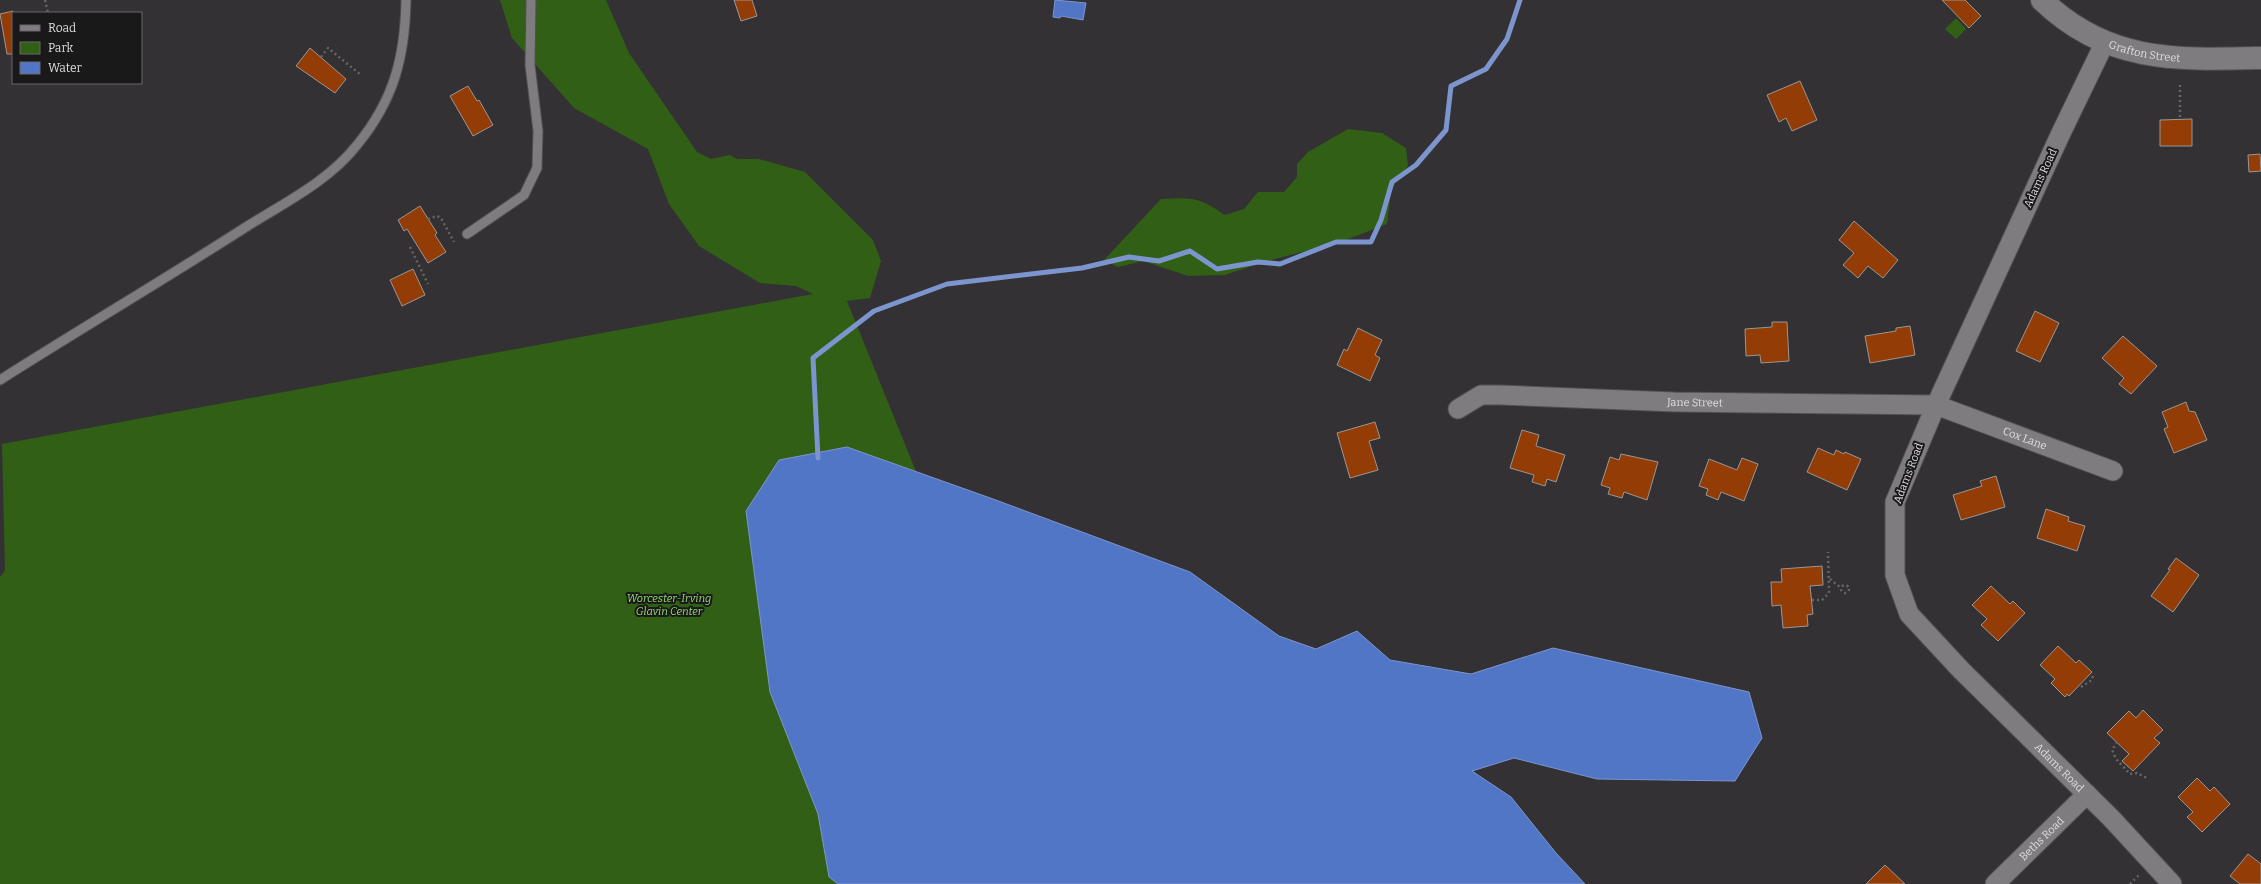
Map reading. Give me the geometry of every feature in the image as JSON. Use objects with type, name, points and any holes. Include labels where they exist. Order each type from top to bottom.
[{"type":"street","name":"Grafton Street","points":[[2042,0],[2056,14],[2078,29],[2105,42],[2141,54],[2187,60],[2261,58]]},
{"type":"street","name":"Adams Road","points":[[2105,42],[2061,133],[1936,406],[1895,502],[1895,575],[1909,614],[1961,670],[2087,794],[2172,884]]},
{"type":"street","name":"Jane Street","points":[[1458,409],[1481,395],[1500,394],[1674,402],[1936,406]]},
{"type":"street","name":"Cox Lane","points":[[1936,406],[2113,471]]},
{"type":"street","name":"Beths Road","points":[[1995,884],[2087,794]]},
{"type":"lane","points":[[0,380],[156,285],[316,182],[334,168],[358,145],[392,88],[404,45],[406,0]]},
{"type":"lane","points":[[467,234],[524,195],[537,168],[538,131],[530,65],[531,0]]},
{"type":"path","points":[[45,0],[48,12]]},
{"type":"path","points":[[321,57],[328,48],[361,75]]},
{"type":"path","points":[[2180,85],[2180,119]]},
{"type":"path","points":[[428,219],[437,216],[441,218],[454,242]]},
{"type":"path","points":[[410,247],[428,284]]},
{"type":"path","points":[[1812,600],[1826,598],[1829,593],[1830,579],[1828,552]]},
{"type":"path","points":[[1830,579],[1841,588]]},
{"type":"path","points":[[2081,687],[2092,680],[2093,675]]},
{"type":"path","points":[[2117,742],[2112,750],[2116,759],[2130,774],[2137,773],[2147,778]]},
{"type":"path","points":[[2130,884],[2139,875]]},
{"type":"green space","name":"Worcester-Irving Glavin Center","points":[[500,0],[606,0],[629,53],[697,152],[711,159],[730,155],[737,159],[759,159],[805,172],[873,240],[881,261],[870,298],[847,301],[1083,884],[0,884],[0,577],[5,570],[2,444],[813,294],[796,286],[760,283],[699,246],[669,204],[648,149],[574,108],[512,38]]},
{"type":"green space","points":[[1956,18],[1966,29],[1956,39],[1945,29]]},
{"type":"green space","points":[[1348,129],[1382,133],[1406,148],[1408,166],[1391,190],[1387,224],[1338,243],[1267,261],[1225,275],[1188,276],[1143,261],[1118,267],[1104,260],[1161,199],[1188,198],[1209,205],[1225,215],[1244,209],[1258,192],[1284,192],[1297,177],[1297,164],[1308,152]]},
{"type":"water","points":[[1055,0],[1086,3],[1083,20],[1061,16],[1060,18],[1053,17]]},
{"type":"water","points":[[847,447],[1190,572],[1279,636],[1316,649],[1357,631],[1390,660],[1471,674],[1553,648],[1749,692],[1762,738],[1735,781],[1597,779],[1514,758],[1472,771],[1511,797],[1556,853],[1585,884],[838,884],[829,877],[818,814],[770,692],[746,511],[779,460]]},
{"type":"building","points":[[734,0],[752,0],[757,16],[741,21]]},
{"type":"building","points":[[1942,0],[1965,0],[1981,16],[1969,28]]},
{"type":"building","points":[[13,11],[12,54],[7,54],[0,14]]},
{"type":"building","points":[[310,48],[346,79],[335,93],[296,66]]},
{"type":"building","points":[[1800,81],[1817,120],[1792,131],[1786,118],[1779,122],[1767,95]]},
{"type":"building","points":[[468,86],[477,101],[479,100],[493,125],[473,136],[450,96]]},
{"type":"building","points":[[2192,119],[2192,146],[2160,146],[2160,120]]},
{"type":"building","points":[[2260,154],[2261,171],[2249,172],[2248,155]]},
{"type":"building","points":[[420,206],[437,233],[435,235],[446,252],[428,263],[407,229],[404,231],[398,220]]},
{"type":"building","points":[[1854,221],[1898,260],[1883,278],[1868,266],[1858,278],[1843,265],[1854,253],[1839,240]]},
{"type":"building","points":[[413,269],[425,295],[402,306],[390,280]]},
{"type":"building","points":[[2035,311],[2059,323],[2040,362],[2016,351]]},
{"type":"building","points":[[1772,322],[1787,322],[1789,361],[1761,363],[1760,355],[1746,356],[1745,329],[1772,327]]},
{"type":"building","points":[[1910,326],[1915,355],[1870,363],[1865,336],[1896,331],[1896,328]]},
{"type":"building","points":[[1358,328],[1382,340],[1375,355],[1380,358],[1370,381],[1337,365],[1344,349],[1347,351]]},
{"type":"building","points":[[2123,336],[2157,366],[2131,394],[2119,384],[2124,378],[2102,358]]},
{"type":"building","points":[[2186,402],[2189,411],[2195,412],[2207,440],[2174,453],[2164,429],[2168,427],[2162,412]]},
{"type":"building","points":[[1375,422],[1380,438],[1369,441],[1378,470],[1350,478],[1337,433]]},
{"type":"building","points":[[1522,430],[1539,435],[1536,446],[1565,455],[1556,482],[1547,479],[1545,486],[1532,482],[1534,475],[1510,468]]},
{"type":"building","points":[[1818,448],[1834,455],[1836,450],[1844,454],[1845,452],[1861,459],[1847,490],[1807,472]]},
{"type":"building","points":[[1621,454],[1658,462],[1647,500],[1624,492],[1622,498],[1608,494],[1610,488],[1601,485],[1610,457],[1619,460]]},
{"type":"building","points":[[1742,458],[1758,464],[1744,501],[1721,492],[1718,500],[1706,495],[1708,489],[1699,486],[1709,459],[1737,470]]},
{"type":"building","points":[[1996,476],[2005,507],[1961,520],[1953,495],[1982,486],[1980,481]]},
{"type":"building","points":[[2046,509],[2069,517],[2068,521],[2085,526],[2077,551],[2037,538]]},
{"type":"building","points":[[2176,558],[2199,575],[2173,612],[2151,596],[2170,570],[2168,569]]},
{"type":"building","points":[[1822,566],[1823,585],[1810,586],[1813,614],[1807,615],[1808,626],[1783,628],[1781,605],[1772,606],[1771,582],[1782,582],[1781,569]]},
{"type":"building","points":[[1991,586],[2010,604],[2013,601],[2025,613],[1998,641],[1981,625],[1987,619],[1972,605]]},
{"type":"building","points":[[2058,646],[2076,663],[2079,660],[2092,672],[2069,696],[2067,694],[2065,697],[2051,683],[2055,679],[2040,665]]},
{"type":"building","points":[[2143,710],[2163,730],[2154,738],[2160,743],[2133,771],[2122,761],[2129,754],[2107,733],[2129,711],[2136,718]]},
{"type":"building","points":[[2197,778],[2210,791],[2214,787],[2230,804],[2202,832],[2187,817],[2193,812],[2178,797]]},
{"type":"building","points":[[2248,854],[2261,864],[2261,884],[2240,884],[2230,876]]},
{"type":"building","points":[[1885,865],[1905,884],[1866,884]]},
{"type":"waterway","points":[[818,458],[813,358],[874,311],[947,284],[1082,268],[1129,257],[1159,261],[1190,251],[1217,269],[1258,262],[1280,264],[1336,242],[1371,242],[1381,220],[1392,182],[1416,165],[1446,130],[1451,86],[1486,69],[1507,39],[1520,0]]}]
